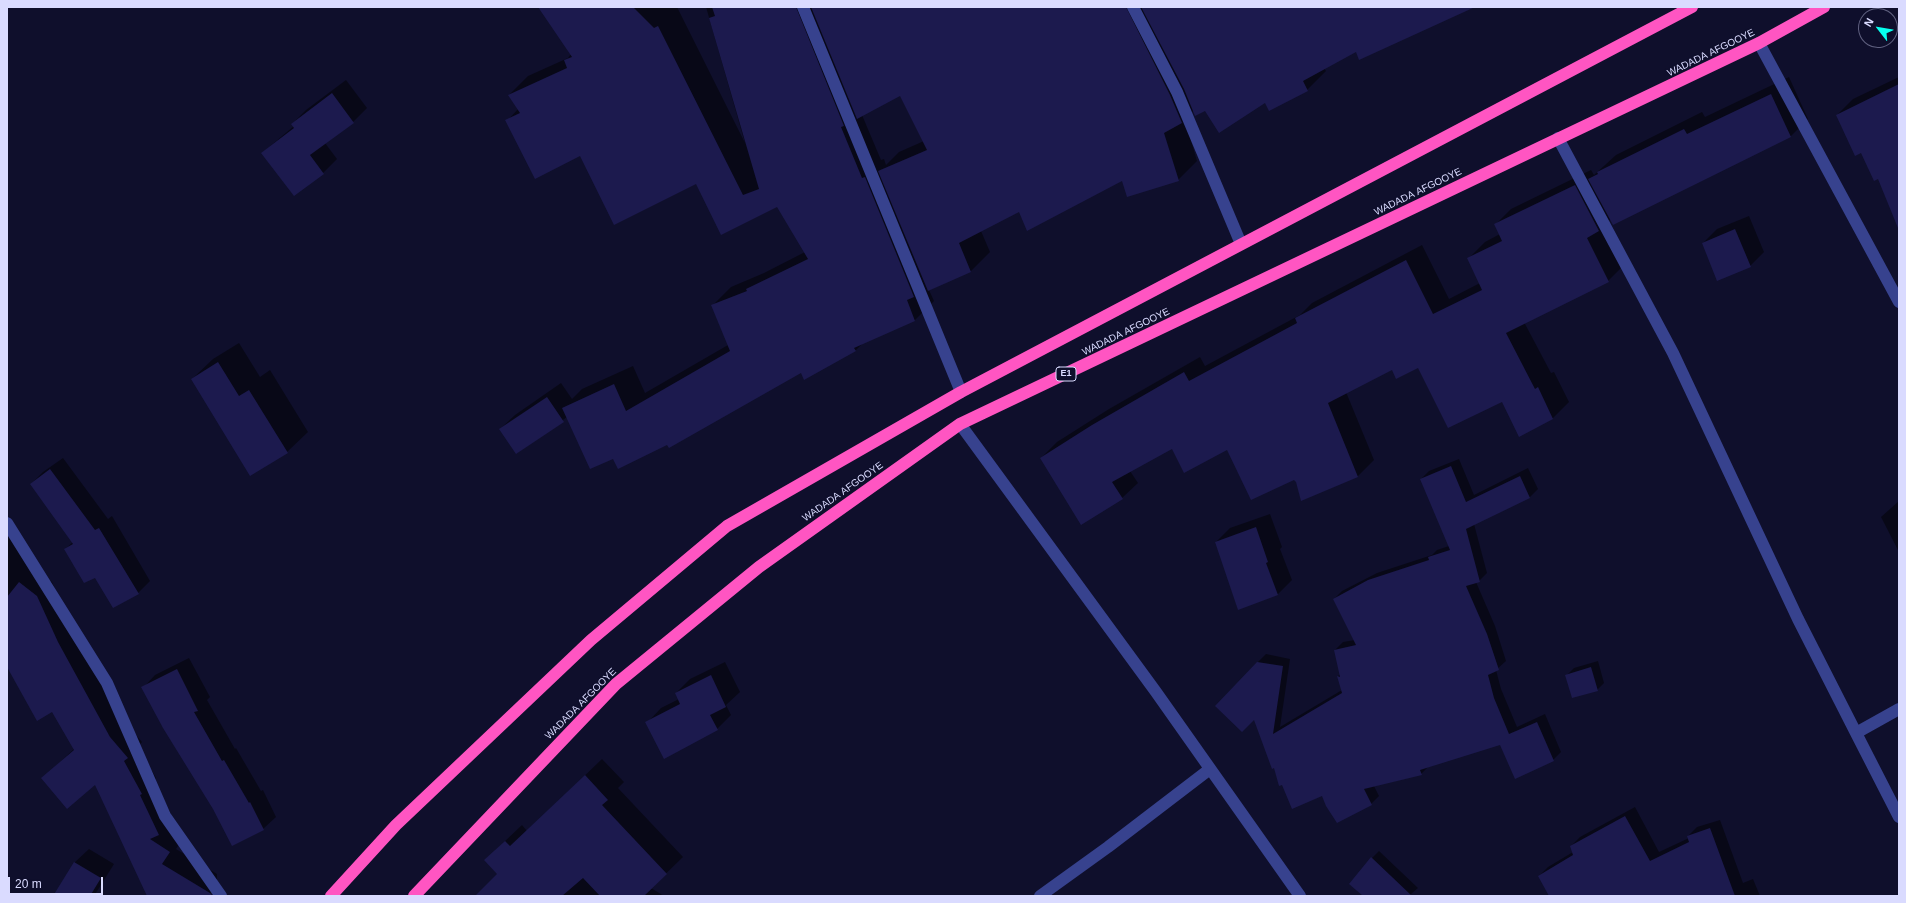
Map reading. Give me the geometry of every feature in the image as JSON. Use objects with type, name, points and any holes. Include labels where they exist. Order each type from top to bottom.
[{"type":"highway","points":[[332,896],[396,825],[591,640],[727,526],[961,392],[1692,7]]},
{"type":"highway","name":"WADADA AFGOOYE","points":[[414,896],[616,684],[759,566],[960,424],[1759,43],[1824,7]]},
{"type":"street","points":[[803,7],[961,392]]},
{"type":"street","points":[[1133,7],[1177,92],[1241,244]]},
{"type":"street","points":[[1759,43],[1899,302]]},
{"type":"street","points":[[1558,138],[1673,353],[1798,619],[1899,817]]},
{"type":"street","points":[[960,424],[1210,769],[1300,896]]},
{"type":"street","points":[[7,523],[107,683],[165,816],[221,896]]},
{"type":"street","points":[[1856,733],[1899,709]]},
{"type":"street","points":[[1040,896],[1108,847],[1210,769]]},
{"type":"building","points":[[538,7],[633,7],[654,28],[658,26],[743,195],[759,189],[709,18],[715,16],[712,7],[796,7],[844,126],[841,127],[862,178],[865,177],[914,297],[907,300],[915,321],[854,348],[856,351],[804,380],[801,373],[669,448],[667,445],[618,469],[613,459],[590,469],[562,408],[614,384],[626,411],[730,351],[711,305],[747,291],[746,289],[808,259],[777,207],[721,235],[696,184],[614,225],[580,156],[535,179],[505,120],[520,113],[508,95],[567,68],[564,60],[572,57]]},
{"type":"building","points":[[811,7],[1126,7],[1170,95],[1182,123],[1164,133],[1179,181],[1127,197],[1122,181],[1027,231],[1019,212],[959,243],[971,272],[928,291],[878,171],[927,150],[900,96],[857,119]]},
{"type":"building","points":[[1141,7],[1475,7],[1359,60],[1356,52],[1303,81],[1308,91],[1269,111],[1265,103],[1219,133],[1205,111],[1195,116],[1184,89]]},
{"type":"building","points":[[1899,84],[1898,228],[1878,179],[1874,181],[1861,153],[1855,156],[1836,115]]},
{"type":"building","points":[[332,93],[354,123],[310,155],[324,174],[294,196],[261,153],[294,128],[291,124]]},
{"type":"building","points":[[1771,94],[1791,137],[1613,225],[1588,179],[1598,174],[1597,172],[1684,129],[1687,134]]},
{"type":"building","points":[[1575,185],[1599,231],[1587,238],[1609,282],[1506,333],[1535,389],[1538,387],[1553,419],[1519,437],[1502,402],[1448,428],[1418,368],[1396,379],[1392,370],[1328,403],[1358,477],[1301,501],[1296,482],[1294,480],[1251,500],[1227,450],[1184,473],[1172,449],[1112,482],[1123,499],[1081,525],[1040,458],[1092,425],[1184,372],[1189,381],[1297,323],[1295,318],[1406,260],[1433,314],[1482,290],[1467,258],[1502,241],[1494,224]]},
{"type":"building","points":[[1735,229],[1751,267],[1717,281],[1702,243]]},
{"type":"building","points":[[218,362],[239,396],[249,390],[288,453],[250,476],[191,379]]},
{"type":"building","points":[[547,397],[564,422],[516,454],[499,429]]},
{"type":"building","points":[[1451,466],[1466,502],[1520,476],[1530,498],[1466,529],[1480,582],[1466,586],[1487,634],[1499,670],[1488,675],[1494,698],[1509,734],[1537,722],[1554,761],[1515,779],[1500,745],[1420,770],[1422,775],[1364,789],[1372,805],[1337,823],[1326,806],[1322,796],[1292,809],[1282,785],[1279,786],[1274,768],[1272,769],[1254,720],[1242,732],[1215,706],[1257,662],[1283,666],[1273,734],[1342,693],[1337,676],[1340,677],[1334,650],[1356,645],[1333,599],[1368,580],[1429,560],[1428,557],[1450,550],[1420,479]]},
{"type":"building","points":[[50,469],[95,530],[99,528],[139,594],[113,608],[95,578],[84,583],[64,549],[73,544],[30,484]]},
{"type":"building","points":[[1256,527],[1268,562],[1266,563],[1278,595],[1238,610],[1215,542]]},
{"type":"building","points":[[19,582],[37,596],[58,642],[110,737],[128,758],[124,761],[142,794],[140,795],[159,835],[150,839],[170,852],[162,864],[210,893],[212,896],[147,896],[95,785],[67,809],[41,778],[74,750],[52,712],[37,721],[7,667],[7,597]]},
{"type":"building","points":[[1591,667],[1598,691],[1572,698],[1565,675]]},
{"type":"building","points":[[177,669],[198,711],[194,712],[222,761],[224,760],[249,803],[250,802],[264,830],[232,846],[213,809],[163,728],[141,687]]},
{"type":"building","points":[[711,675],[726,707],[710,715],[718,730],[664,759],[645,722],[680,704],[675,693]]},
{"type":"building","points":[[585,775],[608,800],[602,805],[667,874],[644,896],[600,896],[583,878],[562,896],[475,896],[497,874],[484,860],[505,841],[510,846]]},
{"type":"building","points":[[1625,816],[1650,861],[1689,842],[1687,836],[1710,828],[1735,896],[1549,896],[1538,876],[1573,855],[1570,846]]},
{"type":"building","points":[[1371,857],[1412,896],[1363,896],[1349,884]]},
{"type":"building","points":[[74,862],[101,878],[90,896],[53,896]]}]
